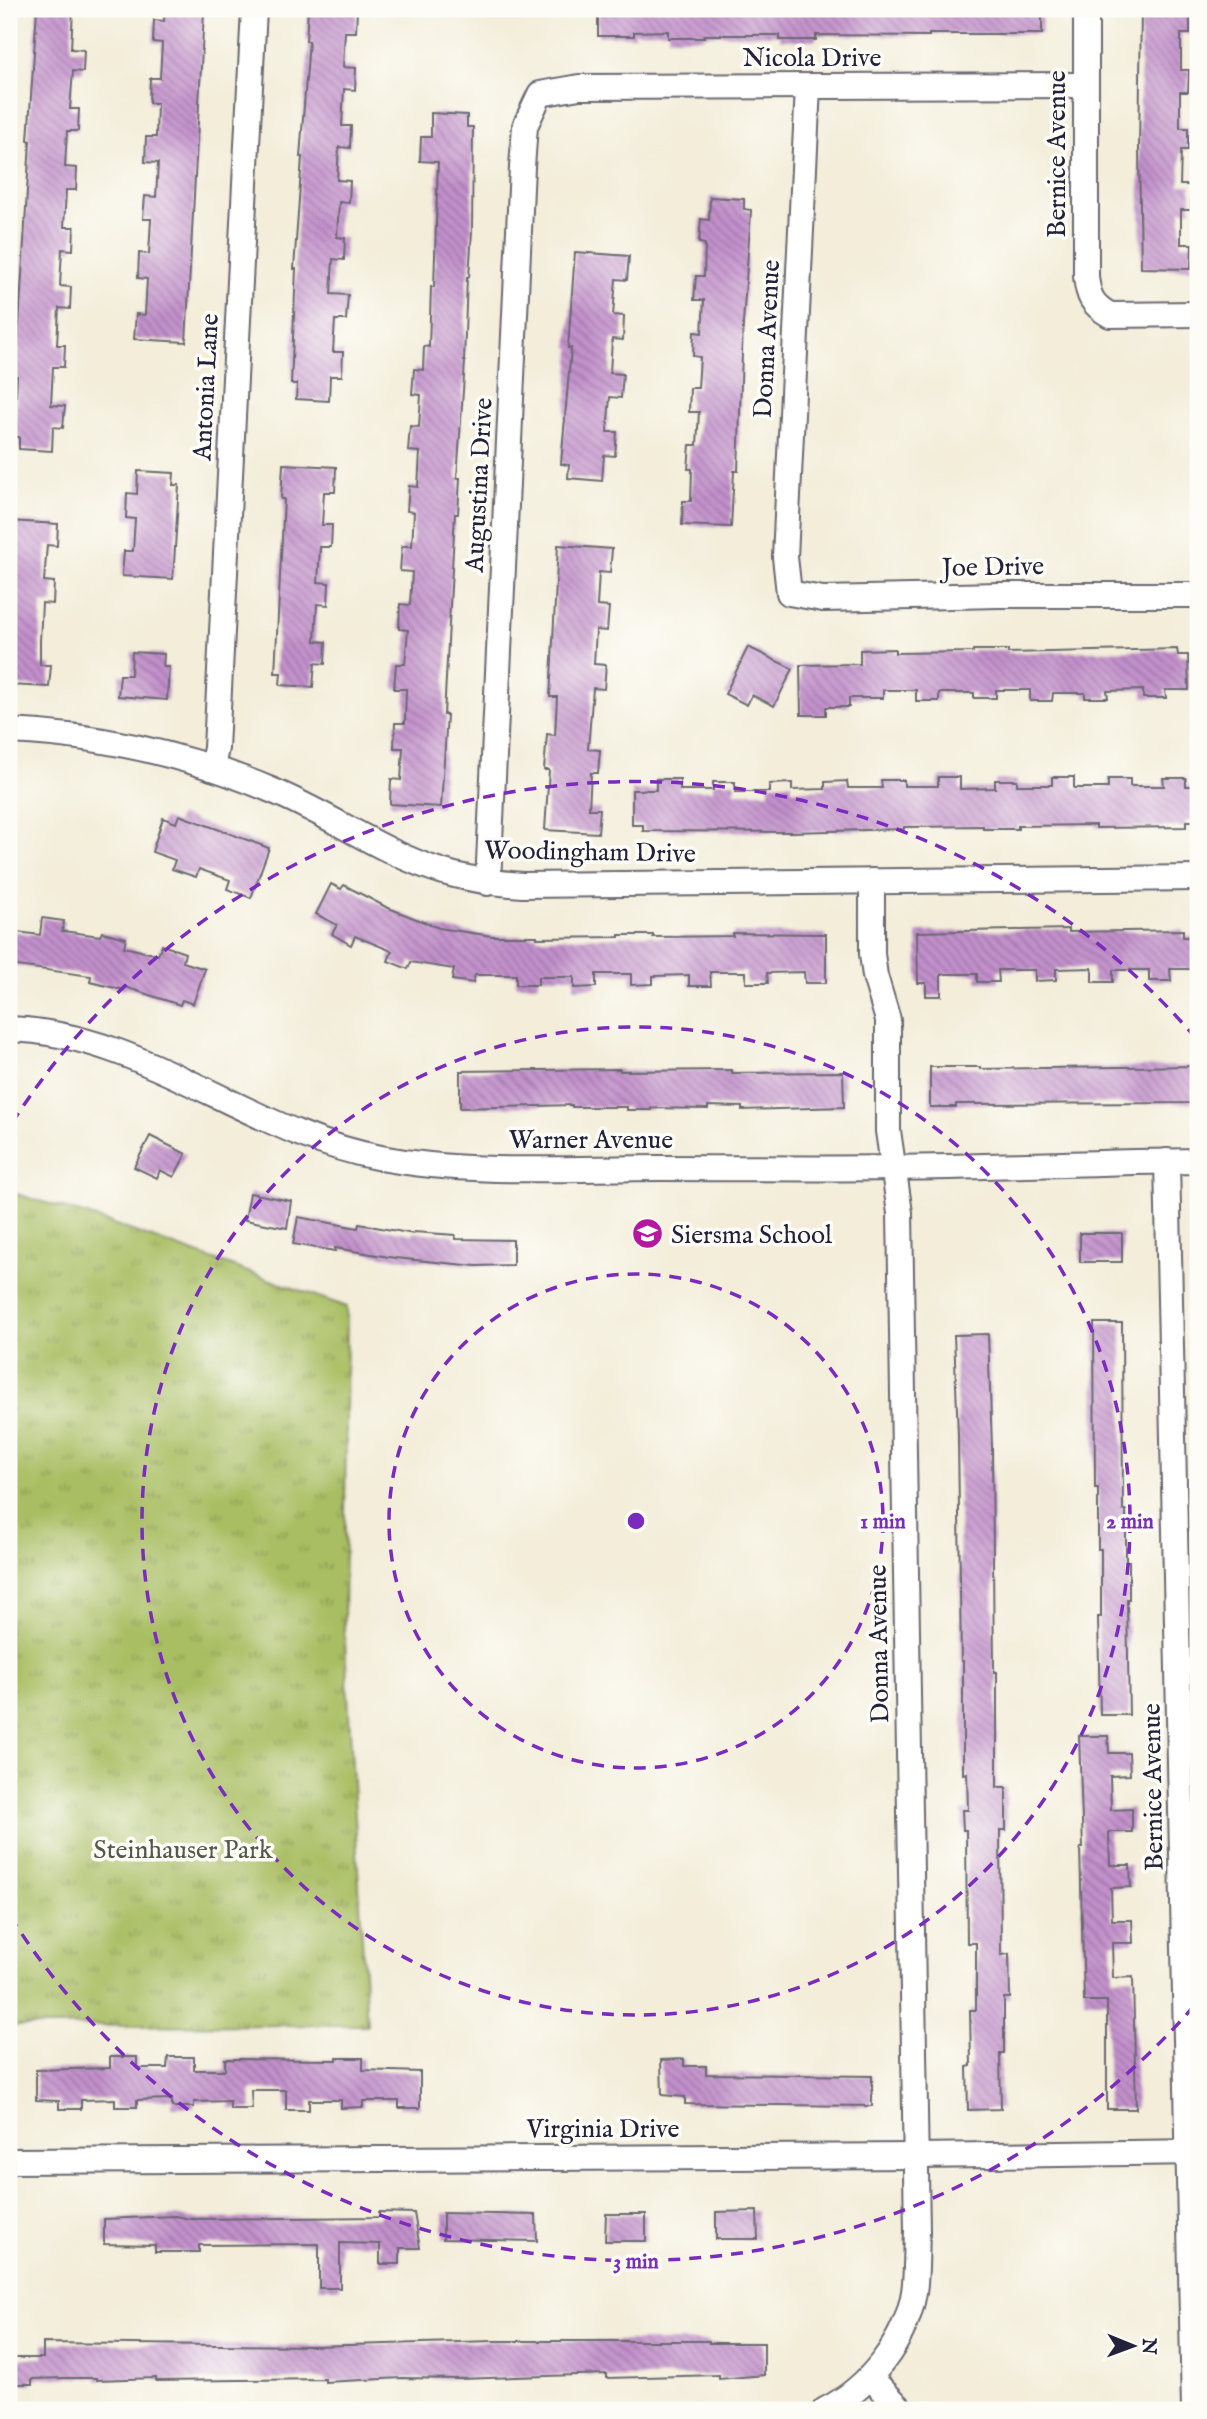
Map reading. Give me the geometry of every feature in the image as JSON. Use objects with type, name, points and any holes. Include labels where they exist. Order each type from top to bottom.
[{"type":"street","name":"Antonia Lane","points":[[212,768],[216,748],[254,9]]},
{"type":"street","name":"Bernice Avenue","points":[[1086,9],[1086,276],[1090,298],[1098,308],[1110,314],[1198,314]]},
{"type":"street","name":"Nicola Drive","points":[[540,94],[579,87],[1086,85]]},
{"type":"street","name":"Donna Avenue","points":[[789,593],[785,557],[808,87]]},
{"type":"street","name":"Augustina Drive","points":[[488,883],[522,167],[526,126],[540,94]]},
{"type":"street","name":"Joe Drive","points":[[789,593],[823,599],[999,595],[1198,595]]},
{"type":"street","name":"Woodingham Drive","points":[[9,731],[72,735],[139,746],[212,768],[271,789],[399,855],[442,872],[488,883],[522,885],[1198,878]]},
{"type":"street","name":"Donna Avenue","points":[[825,2410],[844,2401],[870,2377],[902,2331],[914,2293],[917,2231],[900,1213],[888,1131],[888,1020],[872,954],[872,881]]},
{"type":"street","name":"Warner Avenue","points":[[9,1029],[86,1042],[117,1051],[142,1060],[279,1126],[346,1150],[381,1158],[489,1169],[895,1168],[1198,1161]]},
{"type":"street","name":"Bernice Avenue","points":[[1167,1161],[1194,2152],[1194,2410]]},
{"type":"street","name":"Virginia Drive","points":[[9,2161],[917,2157],[1194,2152]]},
{"type":"street","points":[[870,2377],[902,2410]]},
{"type":"green space","name":"Steinhauser Park","points":[[9,1192],[87,1215],[347,1307],[344,1626],[367,2025],[9,2026]]},
{"type":"building","points":[[37,9],[73,9],[71,49],[84,50],[83,72],[73,71],[70,109],[79,109],[78,131],[67,131],[65,167],[77,168],[76,190],[66,190],[64,227],[74,227],[73,250],[62,249],[60,286],[71,287],[70,309],[59,308],[57,345],[65,345],[64,367],[53,367],[51,405],[65,406],[63,428],[53,427],[52,451],[19,449],[19,437],[14,437],[17,376],[14,376]]},
{"type":"building","points":[[165,9],[198,9],[198,12],[204,12],[186,342],[134,339],[136,314],[145,315],[147,279],[138,278],[139,253],[149,254],[151,219],[143,219],[145,196],[156,197],[158,163],[145,162],[146,137],[156,137],[157,103],[149,103],[150,78],[160,78],[162,43],[153,42],[154,20],[164,21]]},
{"type":"building","points":[[308,9],[357,10],[356,32],[345,32],[343,67],[356,68],[355,90],[344,89],[342,126],[351,126],[350,148],[339,147],[337,180],[350,181],[349,203],[339,202],[337,237],[345,238],[344,260],[333,259],[331,294],[348,295],[346,320],[335,320],[333,352],[343,352],[342,376],[330,376],[329,401],[296,399],[297,384],[291,384],[294,269],[309,41],[306,41]]},
{"type":"building","points":[[598,9],[1042,9],[1042,34],[816,35],[816,40],[780,40],[780,35],[668,38],[668,31],[634,32],[634,36],[598,36]]},
{"type":"building","points":[[1141,9],[1182,9],[1182,12],[1190,12],[1190,34],[1181,34],[1181,70],[1189,70],[1188,92],[1180,92],[1180,128],[1188,128],[1188,150],[1181,150],[1180,185],[1191,185],[1191,210],[1181,210],[1181,244],[1192,244],[1191,269],[1141,268]]},
{"type":"building","points":[[431,113],[467,115],[467,127],[473,127],[472,231],[467,277],[465,362],[457,478],[460,478],[458,514],[455,514],[441,807],[390,804],[391,779],[401,780],[403,748],[394,748],[395,723],[405,723],[406,689],[394,689],[396,664],[405,664],[408,630],[399,629],[400,604],[410,605],[412,572],[400,571],[402,546],[412,546],[414,512],[407,511],[409,486],[418,487],[420,452],[408,451],[410,426],[419,427],[421,395],[412,394],[414,369],[423,370],[424,346],[429,347],[431,287],[434,287],[438,162],[420,161],[421,137],[431,137]]},
{"type":"building","points":[[710,197],[744,199],[744,209],[751,210],[743,323],[738,471],[734,471],[731,527],[682,525],[683,501],[691,501],[692,469],[688,469],[690,445],[697,445],[699,412],[689,412],[690,388],[698,388],[700,357],[693,356],[694,332],[702,333],[704,300],[694,300],[696,276],[704,276],[705,244],[699,243],[701,219],[709,220]]},
{"type":"building","points":[[575,252],[629,256],[627,280],[616,279],[613,315],[624,316],[623,340],[612,339],[610,373],[623,374],[621,398],[610,397],[607,432],[617,432],[615,456],[604,455],[602,481],[568,478],[569,465],[561,464],[571,348],[568,348]]},
{"type":"building","points":[[283,464],[336,467],[335,492],[324,492],[322,525],[332,525],[331,547],[320,547],[318,582],[329,583],[328,605],[317,604],[315,641],[326,642],[325,664],[315,663],[313,687],[280,685],[281,673],[275,673],[284,499],[281,499]]},
{"type":"building","points":[[138,471],[174,473],[173,485],[179,485],[173,579],[122,576],[124,551],[133,551],[135,519],[126,518],[127,493],[137,494]]},
{"type":"building","points":[[9,521],[58,524],[57,546],[47,545],[44,581],[54,582],[53,604],[42,603],[40,665],[51,665],[49,687],[9,685]]},
{"type":"building","points":[[558,545],[612,549],[610,573],[599,572],[597,606],[609,607],[607,631],[596,630],[594,664],[606,665],[604,689],[593,688],[588,749],[600,750],[598,773],[591,773],[589,809],[600,809],[598,833],[545,830],[549,770],[544,770],[547,734],[555,735],[557,697],[550,697]]},
{"type":"building","points":[[748,647],[793,669],[774,706],[752,695],[747,705],[725,694]]},
{"type":"building","points":[[895,649],[895,653],[1008,650],[1008,653],[1177,649],[1178,655],[1188,655],[1189,690],[1165,690],[1166,698],[1143,698],[1143,690],[1107,691],[1108,698],[1085,698],[1085,693],[1053,693],[1052,701],[1030,701],[1030,690],[996,690],[996,698],[974,698],[974,693],[939,693],[939,701],[916,701],[916,690],[883,690],[883,698],[849,698],[849,707],[826,707],[826,715],[801,715],[800,665],[860,664],[860,650]]},
{"type":"building","points":[[132,652],[164,654],[163,667],[169,667],[167,700],[118,696],[120,675],[131,675]]},
{"type":"building","points":[[938,777],[960,777],[960,789],[995,788],[995,780],[1017,780],[1017,785],[1052,785],[1052,777],[1074,777],[1074,788],[1108,788],[1108,779],[1130,779],[1130,786],[1164,786],[1163,778],[1186,778],[1186,786],[1198,786],[1198,821],[1186,821],[1186,827],[904,827],[792,832],[643,831],[643,825],[632,825],[632,790],[656,790],[656,779],[680,779],[680,790],[713,790],[713,782],[735,782],[735,792],[769,792],[769,784],[792,783],[792,790],[825,789],[825,782],[847,781],[848,788],[882,788],[881,780],[904,780],[904,786],[938,786]]},
{"type":"building","points":[[179,815],[269,848],[251,898],[227,889],[230,880],[199,869],[196,877],[172,869],[175,860],[152,852],[163,818],[176,823]]},
{"type":"building","points":[[331,884],[341,889],[344,885],[386,907],[439,928],[492,936],[537,938],[619,935],[733,936],[733,933],[826,934],[826,983],[805,983],[804,972],[767,973],[768,983],[746,983],[746,972],[710,972],[711,986],[689,986],[689,975],[653,976],[653,984],[631,985],[631,974],[596,974],[596,987],[574,988],[574,977],[538,977],[538,985],[516,985],[516,975],[475,975],[473,983],[452,980],[454,969],[411,962],[408,969],[388,961],[392,951],[355,936],[351,945],[332,934],[337,925],[316,914]]},
{"type":"building","points":[[42,918],[64,921],[62,931],[100,936],[102,932],[126,938],[124,947],[158,955],[162,945],[185,953],[183,962],[205,969],[193,1004],[182,1000],[180,1005],[125,987],[124,990],[90,982],[91,976],[9,965],[9,931],[40,935]]},
{"type":"building","points":[[1069,929],[1069,932],[1183,930],[1183,937],[1194,937],[1195,969],[1170,969],[1171,981],[1149,981],[1149,970],[1113,970],[1113,982],[1092,982],[1092,968],[1056,969],[1056,980],[1035,981],[1035,970],[998,970],[999,982],[977,982],[977,974],[941,974],[941,996],[926,996],[926,983],[918,983],[917,932]]},
{"type":"building","points":[[1198,1066],[1198,1099],[1193,1099],[1192,1103],[956,1104],[956,1107],[930,1107],[930,1067],[980,1069]]},
{"type":"building","points":[[732,1070],[732,1073],[843,1072],[844,1107],[742,1110],[742,1107],[708,1106],[708,1109],[627,1110],[627,1107],[572,1105],[460,1108],[460,1071]]},
{"type":"building","points":[[150,1136],[186,1154],[174,1177],[160,1170],[157,1178],[134,1167]]},
{"type":"building","points":[[250,1193],[291,1201],[287,1228],[245,1220]]},
{"type":"building","points":[[298,1217],[358,1228],[359,1224],[413,1234],[455,1235],[455,1239],[513,1240],[513,1265],[476,1266],[293,1244]]},
{"type":"building","points":[[1080,1233],[1122,1233],[1122,1262],[1080,1262]]},
{"type":"building","points":[[1094,1323],[1122,1323],[1123,1510],[1126,1510],[1126,1561],[1129,1561],[1129,1715],[1100,1715],[1098,1617],[1101,1617],[1101,1549],[1098,1549],[1098,1488],[1095,1488]]},
{"type":"building","points":[[988,1334],[994,1672],[997,1672],[997,1787],[1006,1787],[1006,1830],[1000,1830],[1001,1955],[1009,1954],[1010,1998],[1004,1998],[1004,2053],[1000,2053],[1001,2109],[968,2110],[967,2067],[971,2066],[970,2010],[976,2010],[976,1943],[967,1943],[966,1830],[963,1830],[962,1810],[968,1810],[967,1773],[963,1774],[963,1661],[954,1335]]},
{"type":"building","points":[[1079,1736],[1108,1736],[1109,1753],[1129,1753],[1130,1775],[1110,1776],[1111,1810],[1132,1809],[1132,1832],[1109,1832],[1110,1865],[1130,1865],[1131,1887],[1111,1888],[1112,1920],[1132,1920],[1133,1943],[1112,1943],[1113,1978],[1133,1977],[1136,2109],[1107,2109],[1107,2001],[1084,2001]]},
{"type":"building","points":[[110,2057],[137,2057],[137,2068],[167,2068],[168,2057],[194,2057],[194,2070],[225,2070],[225,2059],[363,2058],[363,2070],[420,2072],[420,2108],[399,2108],[399,2101],[363,2101],[363,2107],[341,2108],[341,2100],[309,2100],[309,2110],[286,2110],[286,2090],[251,2090],[252,2109],[230,2109],[230,2101],[194,2102],[194,2107],[172,2107],[172,2099],[137,2100],[137,2107],[115,2107],[115,2099],[81,2100],[81,2109],[59,2109],[59,2101],[36,2100],[36,2070],[110,2068]]},
{"type":"building","points":[[684,2059],[684,2066],[706,2066],[706,2074],[872,2076],[872,2106],[685,2104],[685,2097],[662,2095],[661,2060]]},
{"type":"building","points":[[757,2211],[758,2239],[716,2239],[716,2212]]},
{"type":"building","points":[[379,2212],[414,2213],[420,2248],[400,2248],[400,2264],[380,2264],[380,2244],[340,2243],[340,2288],[319,2288],[319,2244],[199,2245],[199,2252],[155,2252],[155,2245],[104,2244],[104,2219],[176,2216],[190,2219],[379,2217]]},
{"type":"building","points":[[443,2213],[536,2215],[537,2241],[443,2239]]},
{"type":"building","points":[[606,2214],[646,2214],[646,2241],[605,2241]]},
{"type":"building","points":[[494,2341],[764,2343],[764,2375],[719,2379],[719,2375],[607,2378],[607,2374],[325,2382],[325,2379],[156,2381],[156,2378],[65,2378],[32,2379],[32,2384],[9,2384],[9,2358],[43,2358],[43,2343],[312,2346]]},
{"type":"place","name":"Siersma School","points":[[648,1234]]}]
